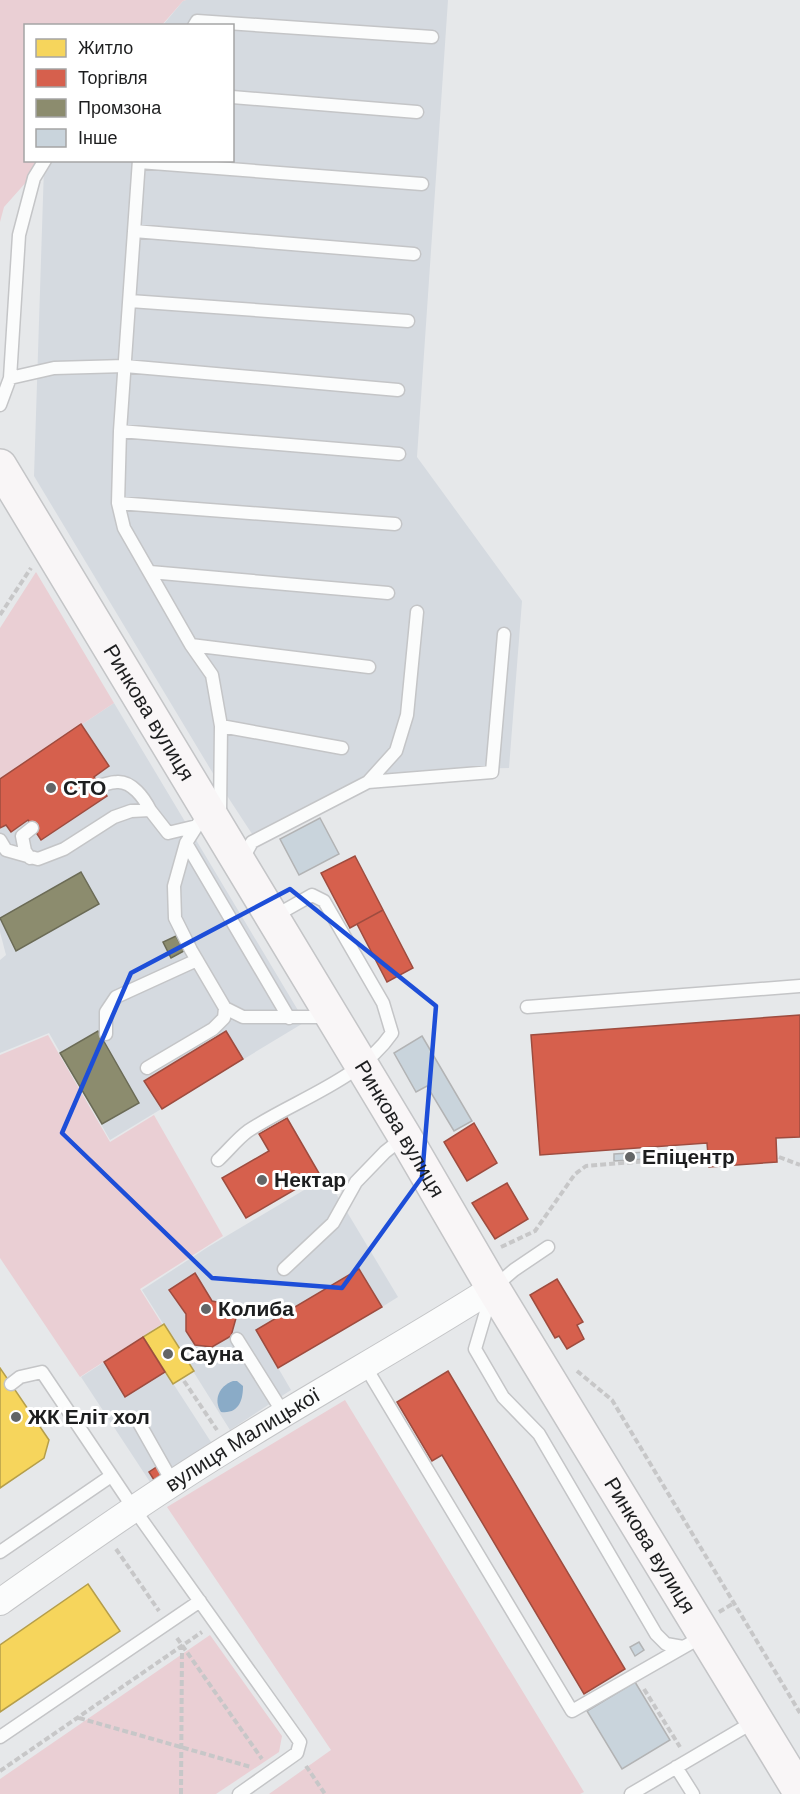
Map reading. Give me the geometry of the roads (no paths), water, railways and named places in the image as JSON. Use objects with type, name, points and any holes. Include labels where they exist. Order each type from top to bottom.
[{"type":"main road","name":"Ринкова вулиця","points":[[0,466],[208,822],[240,863],[405,1137],[504,1279],[693,1641],[756,1720],[800,1792]]},
{"type":"street","name":"вулиця Малицької","points":[[0,1602],[173,1483],[284,1414],[441,1322],[504,1279]]},
{"type":"lane","points":[[234,26],[432,36]]},
{"type":"lane","points":[[234,97],[417,112]]},
{"type":"lane","points":[[0,405],[10,378],[19,235],[34,178],[44,162]]},
{"type":"lane","points":[[139,162],[120,431],[118,503],[124,528],[191,645],[212,675],[221,726],[208,822],[186,843],[174,886],[175,918],[225,1008],[243,1017]]},
{"type":"lane","points":[[152,162],[422,183]]},
{"type":"lane","points":[[134,231],[414,254]]},
{"type":"lane","points":[[130,301],[408,321]]},
{"type":"lane","points":[[10,378],[54,368],[125,366],[398,390]]},
{"type":"lane","points":[[120,431],[399,454]]},
{"type":"lane","points":[[118,503],[395,524]]},
{"type":"lane","points":[[150,572],[388,593]]},
{"type":"lane","points":[[240,863],[252,842],[368,782],[396,751],[406,715],[417,612]]},
{"type":"lane","points":[[368,782],[492,772],[504,634]]},
{"type":"lane","points":[[191,645],[369,667]]},
{"type":"lane","points":[[221,726],[342,748]]},
{"type":"lane","points":[[102,785],[119,781],[135,789],[168,833],[208,822]]},
{"type":"lane","points":[[0,840],[6,850],[38,859],[64,849],[114,817],[131,811],[150,810]]},
{"type":"lane","points":[[30,858],[25,851],[22,836],[32,828]]},
{"type":"lane","points":[[186,843],[289,1018]]},
{"type":"lane","points":[[218,1160],[246,1132],[362,1066],[383,1046],[392,1033],[383,1003],[324,901],[312,896],[272,918]]},
{"type":"lane","points":[[106,1034],[106,1012],[116,997],[197,960]]},
{"type":"lane","points":[[527,1007],[800,986]]},
{"type":"lane","points":[[213,1029],[224,1018],[225,1008]]},
{"type":"lane","points":[[147,1068],[213,1029],[243,1017],[333,1017]]},
{"type":"lane","points":[[284,1269],[333,1223],[357,1182],[385,1152],[405,1137]]},
{"type":"lane","points":[[548,1247],[504,1279],[475,1349],[503,1397],[539,1434],[656,1634],[666,1644],[693,1641]]},
{"type":"lane","points":[[237,1339],[284,1414]]},
{"type":"lane","points":[[365,1366],[572,1711],[693,1641]]},
{"type":"lane","points":[[10,1384],[20,1377],[42,1372],[134,1509],[300,1742],[297,1753],[239,1794]]},
{"type":"lane","points":[[138,1421],[173,1483]]},
{"type":"lane","points":[[0,1552],[111,1476]]},
{"type":"lane","points":[[0,1737],[200,1601]]},
{"type":"lane","points":[[631,1794],[756,1720]]},
{"type":"lane","points":[[676,1767],[693,1794]]},
{"type":"water","points":[[233,1381],[243,1386],[241,1401],[232,1411],[221,1412],[218,1403],[219,1394],[224,1386]]},
{"type":"place","name":"СТО","points":[[51,788]]},
{"type":"place","name":"Епіцентр","points":[[630,1157]]},
{"type":"place","name":"Нектар","points":[[262,1180]]},
{"type":"place","name":"Колиба","points":[[206,1309]]},
{"type":"place","name":"Сауна","points":[[168,1354]]},
{"type":"place","name":"ЖК Еліт хол","points":[[16,1417]]}]
